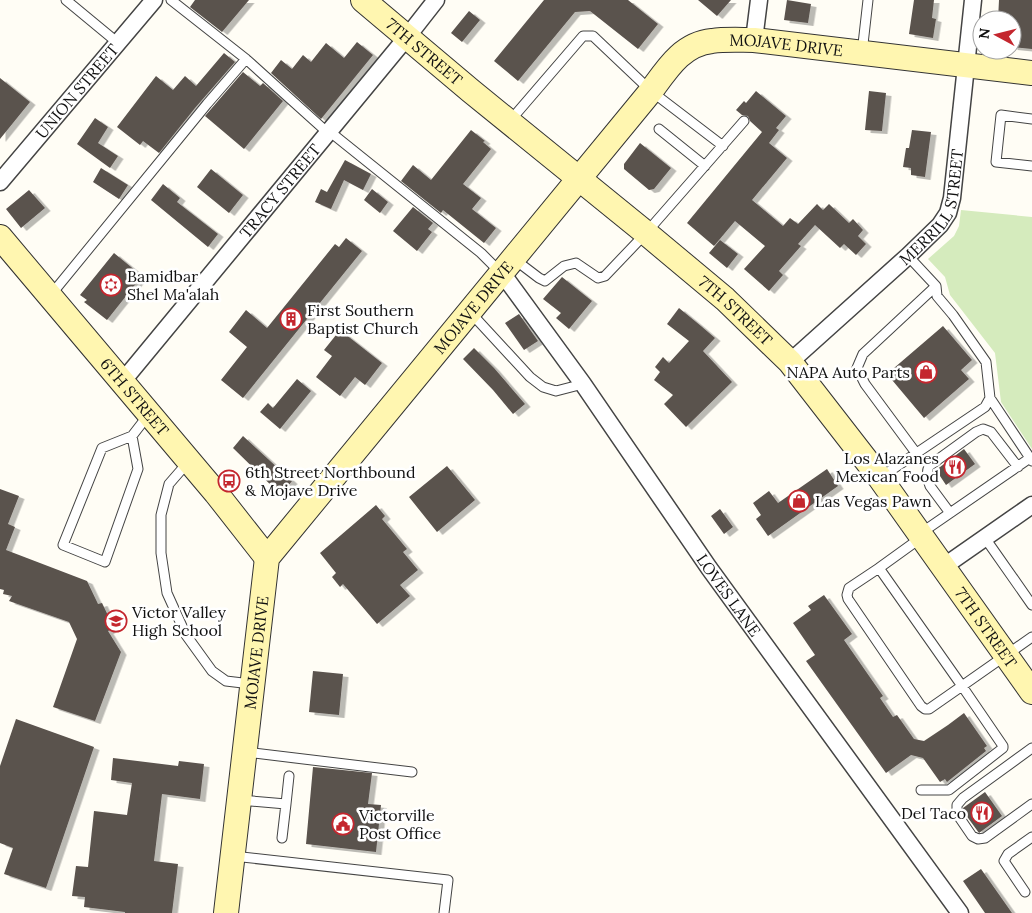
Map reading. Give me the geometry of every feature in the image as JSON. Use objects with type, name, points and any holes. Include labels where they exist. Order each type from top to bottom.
[{"type":"main road","name":"7TH STREET","points":[[363,0],[579,180],[646,233],[725,300],[790,362],[880,478],[1006,655],[1030,684]]},
{"type":"main road","name":"MOJAVE DRIVE","points":[[226,913],[267,558],[579,180],[671,64],[685,50],[699,43],[712,40],[754,40],[1032,73]]},
{"type":"main road","name":"6TH STREET","points":[[0,237],[216,493],[267,558]]},
{"type":"street","name":"UNION STREET","points":[[0,182],[154,0]]},
{"type":"street","name":"TRACY STREET","points":[[122,382],[436,0]]},
{"type":"street","points":[[754,40],[759,0]]},
{"type":"street","name":"MERRILL STREET","points":[[790,362],[908,256],[940,225],[948,213],[952,198],[973,0]]},
{"type":"street","name":"LOVES LANE","points":[[507,266],[583,384],[709,568],[960,913]]},
{"type":"street","points":[[943,567],[1032,505]]},
{"type":"lane","points":[[66,0],[118,43]]},
{"type":"lane","points":[[171,0],[246,59],[328,132],[481,253],[545,281],[564,266],[576,263],[598,278],[605,276],[646,233],[744,121]]},
{"type":"lane","points":[[862,53],[868,0]]},
{"type":"lane","points":[[509,122],[583,36],[593,36],[651,91],[723,146]]},
{"type":"lane","points":[[50,296],[200,112],[246,59]]},
{"type":"lane","points":[[1032,119],[1001,116],[996,162],[1032,166]]},
{"type":"lane","points":[[659,129],[705,166]]},
{"type":"lane","points":[[908,256],[936,286],[937,296],[953,315],[986,362],[990,398],[1031,460],[950,514],[879,568],[849,588],[848,599],[921,706],[925,709],[929,709],[1032,637]]},
{"type":"lane","points":[[916,453],[865,384],[857,368],[863,354],[936,286]]},
{"type":"lane","points":[[470,312],[530,377],[543,387],[556,392],[583,384]]},
{"type":"lane","points":[[880,478],[985,407],[990,398]]},
{"type":"lane","points":[[132,436],[138,469],[105,562],[63,545],[102,448],[132,436],[149,414]]},
{"type":"lane","points":[[950,514],[930,486],[927,470],[976,432],[983,429],[991,432],[1018,467]]},
{"type":"lane","points":[[189,461],[169,484],[161,515],[161,553],[166,593],[186,635],[212,672],[226,681],[253,684]]},
{"type":"lane","points":[[985,538],[1032,605]]},
{"type":"lane","points":[[879,568],[1003,746],[1003,748],[949,790],[921,790]]},
{"type":"lane","points":[[1032,748],[963,798],[957,805],[957,814],[972,836],[985,838],[1032,804]]},
{"type":"lane","points":[[245,752],[412,772]]},
{"type":"lane","points":[[282,838],[289,776]]},
{"type":"lane","points":[[239,800],[286,804]]},
{"type":"lane","points":[[1025,892],[1004,861],[1008,854],[1032,838]]},
{"type":"lane","points":[[233,856],[448,880],[444,913]]},
{"type":"green space","points":[[961,210],[1032,217],[1032,449],[1001,402],[995,353],[950,295],[945,277],[928,259],[954,236],[959,226]]},
{"type":"building","points":[[195,0],[249,0],[222,32],[190,7]]},
{"type":"building","points":[[544,0],[628,0],[658,24],[638,49],[590,11],[575,12],[518,81],[494,61]]},
{"type":"building","points":[[698,0],[731,0],[717,16]]},
{"type":"building","points":[[787,0],[811,4],[808,23],[784,20]]},
{"type":"building","points":[[914,0],[934,0],[932,18],[936,19],[933,38],[909,34]]},
{"type":"building","points":[[999,0],[1032,0],[1032,49],[1022,48],[1022,10],[998,10]]},
{"type":"building","points":[[469,11],[480,20],[462,42],[451,33]]},
{"type":"building","points":[[357,42],[373,55],[321,119],[271,73],[281,60],[292,69],[303,55],[311,62],[326,43],[344,58]]},
{"type":"building","points":[[224,53],[235,62],[159,153],[143,141],[140,145],[117,127],[156,76],[173,90],[185,76],[196,86]]},
{"type":"building","points":[[243,72],[260,86],[263,83],[283,101],[244,149],[205,116]]},
{"type":"building","points":[[0,78],[30,102],[0,139]]},
{"type":"building","points":[[756,91],[786,116],[776,128],[779,130],[769,143],[787,158],[752,200],[783,226],[790,218],[798,224],[817,204],[823,210],[829,204],[849,223],[853,219],[863,230],[858,236],[866,244],[856,255],[844,244],[840,248],[815,225],[798,244],[801,246],[779,271],[783,275],[769,291],[744,269],[765,246],[735,221],[714,246],[687,223],[762,132],[750,121],[748,116],[742,115],[736,110],[744,101],[746,103]]},
{"type":"building","points":[[869,91],[886,93],[882,131],[865,130]]},
{"type":"building","points":[[95,118],[108,127],[98,143],[118,156],[110,168],[77,144]]},
{"type":"building","points":[[471,130],[485,141],[483,142],[491,149],[463,184],[481,198],[472,209],[496,228],[484,243],[443,210],[441,213],[401,181],[413,165],[431,180]]},
{"type":"building","points":[[912,130],[931,132],[925,177],[911,175],[911,168],[903,167],[906,148],[909,148]]},
{"type":"building","points":[[640,143],[671,168],[654,189],[649,190],[624,169],[624,164]]},
{"type":"building","points":[[345,160],[371,174],[363,190],[344,180],[331,209],[315,202],[321,189],[327,192]]},
{"type":"building","points":[[101,168],[128,185],[119,199],[93,182]]},
{"type":"building","points":[[211,169],[243,195],[229,213],[197,187]]},
{"type":"building","points":[[163,184],[180,198],[177,202],[218,234],[208,247],[151,200]]},
{"type":"building","points":[[372,189],[388,202],[380,213],[364,200]]},
{"type":"building","points":[[29,190],[45,208],[21,228],[6,209]]},
{"type":"building","points":[[413,207],[433,223],[428,229],[432,232],[417,251],[393,231]]},
{"type":"building","name":"First Southern Baptist Church","points":[[346,238],[362,251],[243,398],[221,380],[247,347],[229,332],[246,310],[267,328],[335,244],[339,247]]},
{"type":"building","points":[[720,240],[738,254],[727,268],[709,253]]},
{"type":"building","name":"Bamidbar Shel Ma'alah","points":[[114,253],[142,276],[107,320],[84,302],[87,300],[80,295]]},
{"type":"building","points":[[562,277],[592,301],[569,329],[556,318],[561,313],[543,299]]},
{"type":"building","points":[[679,308],[715,338],[703,351],[732,382],[686,427],[664,404],[673,395],[654,380],[660,372],[655,367],[663,357],[669,363],[689,341],[667,324]]},
{"type":"building","points":[[519,314],[538,341],[524,350],[505,323]]},
{"type":"building","name":"NAPA Auto Parts","points":[[943,326],[972,360],[961,370],[969,379],[924,418],[887,374]]},
{"type":"building","points":[[340,330],[382,363],[365,385],[355,377],[340,396],[316,377],[332,356],[324,350]]},
{"type":"building","points":[[474,348],[525,404],[513,414],[463,359]]},
{"type":"building","points":[[297,379],[311,391],[280,429],[260,412],[268,403],[273,408]]},
{"type":"building","points":[[243,436],[292,481],[281,495],[233,448]]},
{"type":"building","name":"Los Alazanes Mexican Food","points":[[964,449],[975,464],[946,485],[936,470]]},
{"type":"building","points":[[447,466],[475,500],[437,532],[409,497]]},
{"type":"building","name":"Las Vegas Pawn","points":[[827,469],[838,486],[768,536],[756,519],[761,515],[753,503],[769,491],[778,503]]},
{"type":"building","points":[[0,489],[19,496],[8,524],[15,527],[6,550],[87,581],[98,604],[102,603],[114,628],[108,631],[121,652],[95,721],[53,707],[77,639],[69,622],[9,601],[12,596],[3,594],[4,590],[0,589]]},
{"type":"building","points":[[376,505],[385,516],[382,519],[407,549],[403,552],[418,570],[400,585],[410,596],[377,624],[343,584],[340,587],[332,577],[336,573],[320,553]]},
{"type":"building","points":[[720,509],[733,527],[724,534],[711,516]]},
{"type":"building","points":[[824,595],[852,634],[844,640],[883,696],[880,698],[893,717],[897,715],[914,739],[924,741],[964,713],[987,746],[984,748],[986,751],[947,782],[945,779],[940,782],[923,758],[911,755],[886,773],[806,661],[815,655],[793,623],[811,610],[808,606]]},
{"type":"building","points":[[313,671],[343,674],[339,715],[309,712]]},
{"type":"building","points":[[16,719],[94,747],[46,888],[4,874],[13,848],[0,843],[0,766]]},
{"type":"building","points":[[113,758],[178,766],[179,761],[204,764],[200,799],[162,794],[154,861],[178,864],[172,913],[125,913],[84,907],[85,897],[72,896],[76,866],[88,867],[94,811],[127,815],[132,783],[111,780]]},
{"type":"building","name":"Victorville Post Office","points":[[313,767],[372,773],[368,804],[381,805],[376,852],[306,844]]},
{"type":"building","name":"Del Taco","points":[[985,792],[1002,816],[979,833],[963,811],[963,808]]},
{"type":"building","points":[[981,869],[1012,913],[985,913],[963,881]]},
{"type":"place","name":"Bamidbar Shel Ma'alah","points":[[111,285]]},
{"type":"place","name":"First Southern Baptist Church","points":[[291,319]]},
{"type":"place","name":"NAPA Auto Parts","points":[[926,372]]},
{"type":"place","name":"Los Alazanes Mexican Food","points":[[955,467]]},
{"type":"place","name":"6th Street Northbound & Mojave Drive","points":[[229,481]]},
{"type":"place","name":"Las Vegas Pawn","points":[[799,501]]},
{"type":"place","name":"Victor Valley High School","points":[[116,621]]},
{"type":"place","name":"Del Taco","points":[[982,813]]},
{"type":"place","name":"Victorville Post Office","points":[[343,824]]}]
